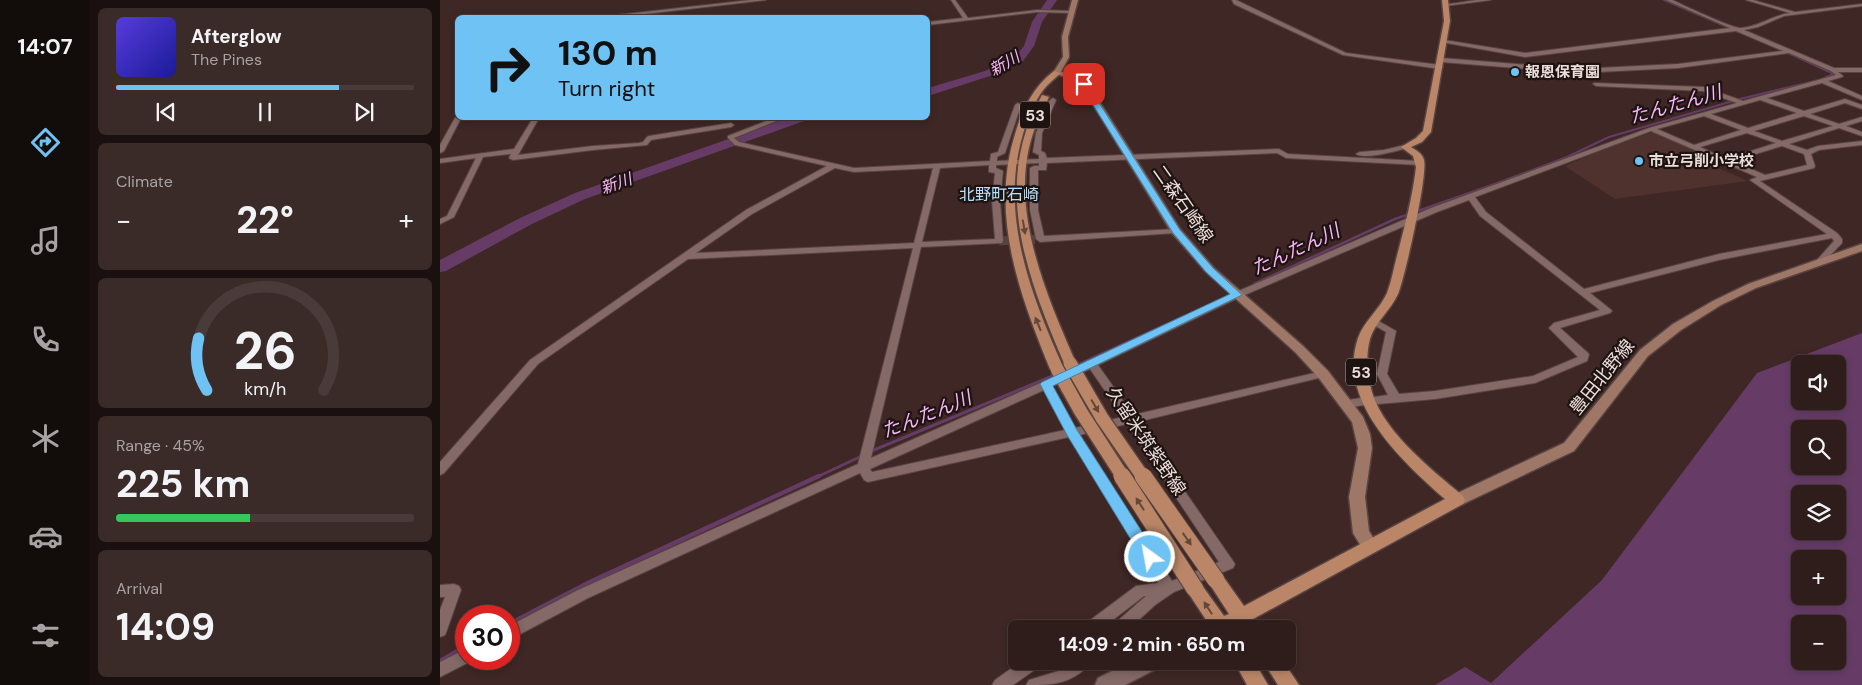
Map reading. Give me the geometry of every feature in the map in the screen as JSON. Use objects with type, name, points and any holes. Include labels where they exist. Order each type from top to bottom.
[{"type":"main road","points":[[1057,73],[1066,58],[1065,37],[1076,1]]},
{"type":"main road","points":[[1405,147],[1419,140],[1427,132],[1441,63],[1447,21],[1445,3]]},
{"type":"main road","name":"二森石崎線","points":[[1057,73],[1074,77],[1084,84],[1176,231],[1210,270],[1278,329],[1323,374],[1358,421],[1363,434],[1365,448],[1357,496],[1361,533],[1370,546]]},
{"type":"main road","name":"久留米筑紫野線","points":[[1057,73],[1049,78],[1028,108],[1021,126],[1017,162],[1020,208],[1033,269],[1064,366],[1086,420],[1215,620]]},
{"type":"main road","points":[[1405,147],[1417,154],[1420,163]]},
{"type":"main road","name":"53","points":[[1420,163],[1412,216],[1393,294],[1364,338],[1361,359],[1362,378],[1372,406],[1386,431],[1403,452],[1457,500]]},
{"type":"main road","name":"豊田北野線","points":[[1457,500],[1569,447],[1644,353],[1677,327],[1716,303],[1752,286],[1862,247]]},
{"type":"main road","name":"久留米筑紫野線","points":[[1064,366],[1244,620]]},
{"type":"main road","name":"久留米筑紫野線","points":[[1251,620],[1370,546],[1457,500]]},
{"type":"main road","points":[[1249,670],[1257,683]]},
{"type":"main road","points":[[1278,670],[1288,685]]},
{"type":"street","points":[[621,15],[764,0]]},
{"type":"street","points":[[953,0],[966,19]]},
{"type":"street","points":[[1234,0],[1236,3],[1345,54],[1441,63],[1578,71],[1678,66],[1790,52]]},
{"type":"street","points":[[1445,3],[1489,0]]},
{"type":"street","points":[[520,627],[666,554],[1092,364],[1237,295],[1412,216],[1471,198],[1650,129],[1740,102],[1840,76],[1833,70],[1668,0]]},
{"type":"street","points":[[1748,0],[1797,13]]},
{"type":"street","points":[[1444,42],[1526,55],[1738,30],[1797,13],[1862,5]]},
{"type":"street","points":[[930,24],[1037,11],[1072,12]]},
{"type":"street","points":[[1833,70],[1862,70]]},
{"type":"street","points":[[1823,81],[1862,98]]},
{"type":"street","points":[[1596,84],[1704,89],[1740,102]]},
{"type":"street","points":[[1760,98],[1862,134]]},
{"type":"street","points":[[1053,100],[1039,133],[1037,152],[1043,154],[1043,168],[1034,168],[1034,210],[1040,239],[1176,231]]},
{"type":"street","points":[[1694,147],[1845,101],[1862,108]]},
{"type":"street","points":[[687,256],[999,241],[996,201],[999,171],[992,170],[994,156],[1001,153],[1018,105]]},
{"type":"street","points":[[1704,114],[1807,153],[1818,148],[1862,143]]},
{"type":"street","points":[[1726,161],[1862,119]]},
{"type":"street","points":[[440,151],[442,143],[457,120]]},
{"type":"street","points":[[535,120],[513,158],[593,148],[639,145],[645,144],[649,138],[731,125]]},
{"type":"street","points":[[729,120],[731,125],[730,137]]},
{"type":"street","points":[[730,137],[774,120]]},
{"type":"street","points":[[1650,129],[1766,178]]},
{"type":"street","points":[[730,137],[738,144],[854,170],[1043,160],[1279,151],[1368,154],[1405,147]]},
{"type":"street","points":[[440,161],[516,151]]},
{"type":"street","points":[[1279,151],[1286,156],[1420,163]]},
{"type":"street","points":[[1807,153],[1811,166],[1754,180],[1834,235],[1839,241],[1820,261]]},
{"type":"street","points":[[440,222],[450,217],[480,157]]},
{"type":"street","points":[[440,470],[534,362],[749,212],[833,166]]},
{"type":"street","points":[[937,166],[863,466],[868,477],[1129,420],[1323,374]]},
{"type":"street","points":[[1378,400],[1435,395],[1535,378],[1583,359],[1584,355],[1554,328],[1557,325],[1606,311],[1483,214],[1471,198]]},
{"type":"street","points":[[1582,292],[1719,257],[1834,235]]},
{"type":"street","points":[[1376,322],[1391,332],[1382,374],[1395,398]]},
{"type":"street","points":[[1092,364],[1228,564],[1169,588],[1150,601],[1130,620]]},
{"type":"street","points":[[1046,384],[1072,432],[1169,588]]},
{"type":"street","points":[[1346,404],[1361,402]]},
{"type":"street","points":[[1102,620],[1141,590],[1169,588]]},
{"type":"street","points":[[440,591],[454,590],[440,630]]},
{"type":"street","points":[[440,670],[455,662]]},
{"type":"street","points":[[1000,685],[1022,670]]},
{"type":"street","points":[[1034,685],[1066,676],[1073,670]]},
{"type":"street","points":[[1105,685],[1134,670]]},
{"type":"shaded area","name":"市立弓削小学校","points":[[1654,132],[1704,153],[1693,157],[1748,181],[1615,199],[1565,166],[1608,147]]},
{"type":"shaded area","points":[[1862,333],[1862,685],[1435,685],[1465,667],[1491,683],[1602,580],[1757,373],[1791,360],[1791,410],[1846,410],[1846,355],[1804,355]]},
{"type":"waterway","name":"新川","points":[[930,91],[989,73],[1019,59],[1029,46],[1037,22],[1052,0]]},
{"type":"waterway","name":"たんたん川","points":[[1664,0],[1732,29]]},
{"type":"waterway","name":"たんたん川","points":[[1497,183],[1567,157],[1609,137],[1740,99],[1819,80],[1834,74],[1777,48]]},
{"type":"waterway","name":"新川","points":[[440,267],[526,221],[580,196],[793,120]]},
{"type":"waterway","name":"たんたん川","points":[[1254,284],[1395,219],[1501,182]]},
{"type":"waterway","name":"たんたん川","points":[[1075,366],[1185,316]]},
{"type":"waterway","name":"たんたん川","points":[[869,452],[1055,375]]},
{"type":"waterway","name":"たんたん川","points":[[817,477],[864,455]]},
{"type":"waterway","name":"たんたん川","points":[[520,618],[590,582],[819,476]]},
{"type":"waterway","name":"たんたん川","points":[[440,661],[455,652]]},
{"type":"tunnel","points":[[999,241],[1040,239]]},
{"type":"place","name":"報恩保育園","points":[[1515,72]]},
{"type":"place","name":"市立弓削小学校","points":[[1639,161]]},
{"type":"district","name":"北野町石崎","points":[[999,194]]},
{"type":"route","points":[[1084,84],[1176,231],[1210,270],[1237,295],[1046,384],[1072,432],[1150,557]]}]
